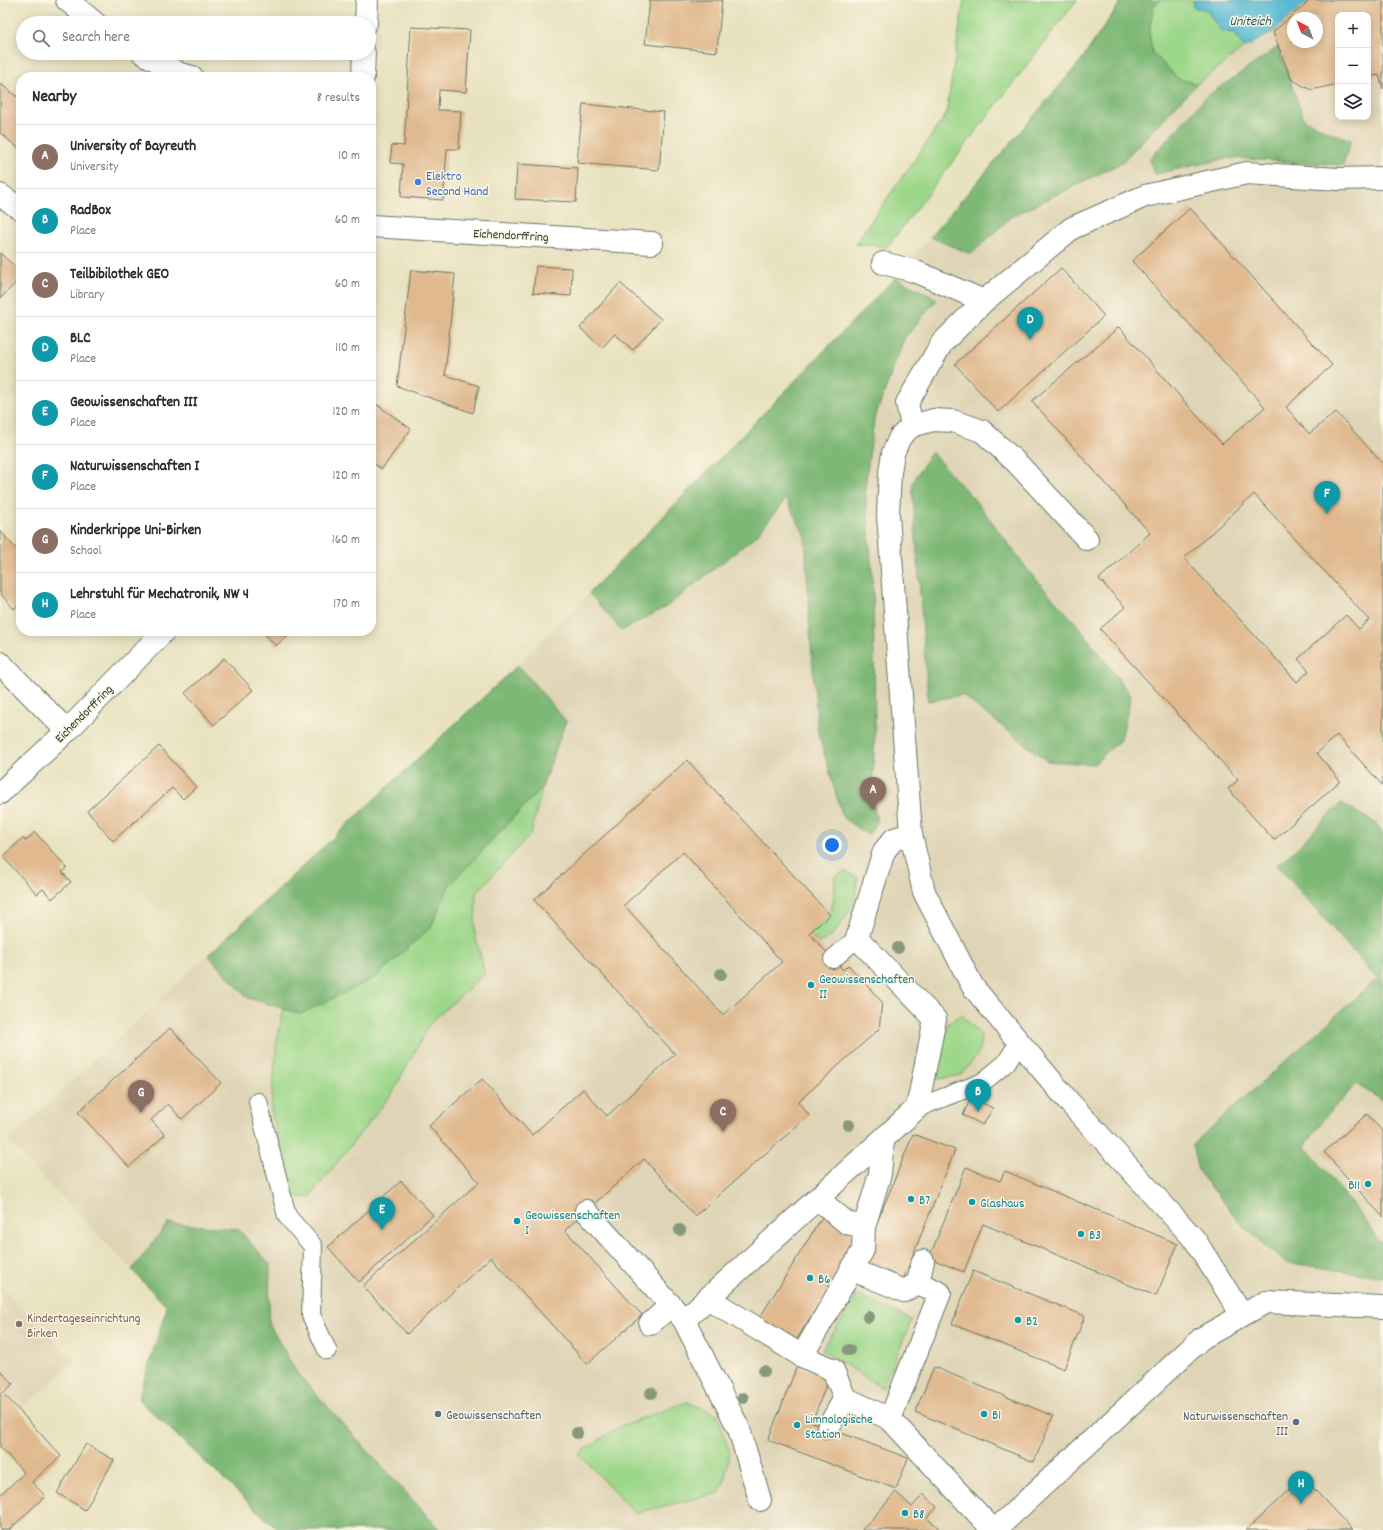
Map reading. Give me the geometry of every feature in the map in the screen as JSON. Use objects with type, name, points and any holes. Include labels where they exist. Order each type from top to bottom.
[{"type":"street","points":[[67,0],[86,16]]},
{"type":"street","points":[[366,16],[367,0]]},
{"type":"street","points":[[155,60],[176,72]]},
{"type":"street","points":[[363,72],[364,60]]},
{"type":"street","points":[[912,426],[907,404],[942,342],[984,301],[1072,228],[1145,196],[1247,173],[1338,180],[1383,178]]},
{"type":"street","points":[[0,195],[16,206]]},
{"type":"street","name":"Eichendorffring","points":[[376,226],[652,243]]},
{"type":"street","points":[[884,263],[914,271],[984,301]]},
{"type":"street","points":[[1087,539],[1016,464],[982,431],[953,421],[933,420],[912,426],[900,437],[893,453],[888,515],[912,834],[924,892],[973,987],[1070,1103],[1195,1240],[1242,1315]]},
{"type":"street","name":"Eichendorffring","points":[[0,793],[67,731],[159,636]]},
{"type":"street","points":[[0,663],[67,731]]},
{"type":"street","points":[[650,1324],[709,1299],[918,1108],[935,1019],[857,938],[884,851],[894,839],[912,834]]},
{"type":"street","points":[[802,1356],[863,1250],[864,1227],[880,1174],[883,1140]]},
{"type":"street","points":[[818,1199],[847,1223],[864,1227]]},
{"type":"street","points":[[586,1211],[678,1312],[739,1429],[760,1500]]},
{"type":"street","points":[[851,1269],[904,1291],[918,1283],[923,1260]]},
{"type":"street","points":[[890,1419],[947,1294],[918,1283]]},
{"type":"street","points":[[709,1299],[802,1356],[833,1370],[845,1398],[890,1419],[994,1530],[1202,1338],[1242,1315],[1266,1302],[1383,1307]]},
{"type":"street","points":[[828,1428],[845,1398]]},
{"type":"lane","points":[[833,959],[857,938]]},
{"type":"lane","points":[[918,1108],[983,1082],[1006,1063],[1019,1042]]},
{"type":"lane","points":[[258,1102],[287,1216],[313,1246],[311,1315],[327,1350]]},
{"type":"shaded area","points":[[1122,0],[1383,0],[1383,1530],[278,1530],[138,1399],[167,1306],[8,1141],[518,665],[722,458],[895,278],[1080,62]]},
{"type":"shaded area","name":"Kindertageseinrichtung Birken","points":[[0,1286],[75,1362],[11,1417],[0,1405]]},
{"type":"green space","points":[[964,0],[1077,0],[887,247],[855,244],[946,115]]},
{"type":"green space","points":[[1122,0],[1160,0],[1154,5],[1149,31],[1152,52],[1177,78],[1197,84],[1121,163],[1011,217],[971,254],[930,237],[1080,62]]},
{"type":"green space","points":[[1160,0],[1194,0],[1194,8],[1206,9],[1221,31],[1235,33],[1244,48],[1197,84],[1177,78],[1152,52],[1149,31],[1154,5]]},
{"type":"green space","points":[[1278,47],[1304,119],[1324,130],[1351,140],[1343,165],[1228,158],[1155,174],[1149,160],[1206,97]]},
{"type":"green space","points":[[895,278],[937,299],[904,339],[874,420],[865,487],[873,584],[875,729],[872,797],[877,822],[868,835],[843,818],[818,732],[810,631],[805,536],[786,499],[756,536],[666,607],[622,631],[589,593]]},
{"type":"green space","points":[[931,452],[980,506],[1031,574],[1080,628],[1131,696],[1121,739],[1094,764],[1047,761],[962,695],[928,701],[912,484]]},
{"type":"green space","points":[[518,665],[566,721],[542,787],[448,887],[431,927],[376,977],[301,1014],[248,998],[208,955]]},
{"type":"green space","points":[[542,787],[531,834],[476,893],[475,934],[485,974],[430,1023],[393,1092],[309,1198],[292,1197],[271,1110],[277,1039],[284,1009],[301,1014],[431,927],[448,887]]},
{"type":"green space","points":[[1341,803],[1374,822],[1383,833],[1383,1101],[1357,1084],[1324,1118],[1305,1146],[1358,1211],[1379,1241],[1383,1242],[1383,1277],[1285,1262],[1245,1228],[1198,1171],[1192,1145],[1377,979],[1277,865],[1296,849]]},
{"type":"green space","points":[[845,871],[858,878],[853,905],[833,935],[819,943],[809,933],[829,914],[833,903],[835,876]]},
{"type":"green space","points":[[962,1015],[981,1035],[979,1053],[961,1075],[935,1080],[934,1068],[948,1023]]},
{"type":"green space","points":[[168,1223],[238,1229],[270,1264],[269,1324],[297,1373],[440,1530],[278,1530],[138,1399],[167,1307],[132,1270]]},
{"type":"green space","points":[[858,1295],[912,1320],[882,1388],[822,1350]]},
{"type":"green space","points":[[687,1402],[717,1414],[730,1453],[724,1482],[719,1493],[635,1513],[579,1454],[620,1426]]},
{"type":"water","name":"Uniteich","points":[[1194,0],[1310,0],[1296,12],[1287,12],[1287,20],[1273,32],[1244,48],[1235,33],[1221,31],[1206,9],[1194,8]]},
{"type":"building","points":[[650,0],[722,0],[717,52],[645,44]]},
{"type":"building","points":[[1310,0],[1383,0],[1383,89],[1379,75],[1371,76],[1371,12],[1335,12],[1335,85],[1311,90],[1291,79],[1273,32],[1287,20],[1287,48],[1323,48],[1323,12],[1296,12]]},
{"type":"building","points":[[411,27],[470,30],[466,92],[439,90],[438,110],[461,111],[459,149],[447,149],[443,200],[401,197],[403,164],[390,163],[392,145],[404,146]]},
{"type":"building","points":[[0,83],[16,96],[16,146],[0,133]]},
{"type":"building","points":[[583,104],[664,112],[659,170],[577,163]]},
{"type":"building","points":[[517,164],[578,168],[576,202],[515,199]]},
{"type":"building","points":[[1190,208],[1332,365],[1286,407],[1309,434],[1336,412],[1383,464],[1383,786],[1337,735],[1317,753],[1340,781],[1274,840],[1228,789],[1238,780],[1100,629],[1125,607],[1099,579],[1150,533],[1032,401],[1119,327],[1222,444],[1265,407],[1132,261]],"holes":[[[1254,494],[1369,620],[1359,629],[1346,615],[1298,659],[1309,671],[1297,682],[1184,558]]]},
{"type":"building","points":[[0,253],[16,267],[16,282],[0,299]]},
{"type":"building","points":[[536,266],[572,268],[571,296],[533,293]]},
{"type":"building","points":[[1061,268],[1104,316],[998,412],[955,364]]},
{"type":"building","points":[[411,270],[455,274],[445,375],[479,386],[473,413],[397,386]]},
{"type":"building","points":[[620,283],[661,319],[633,350],[615,334],[602,348],[580,328]]},
{"type":"building","points":[[376,404],[411,429],[382,469],[376,465]]},
{"type":"building","points":[[0,531],[16,549],[16,607],[14,609],[0,593]]},
{"type":"building","points":[[267,636],[287,636],[276,646]]},
{"type":"building","points":[[224,658],[253,690],[214,725],[185,693]]},
{"type":"building","points":[[159,746],[196,787],[183,799],[172,788],[113,841],[87,811]]},
{"type":"building","name":"Geowissenschaften II","points":[[687,760],[830,915],[809,933],[843,970],[848,965],[882,1002],[879,1029],[798,1102],[809,1115],[695,1216],[644,1159],[565,1230],[642,1315],[587,1364],[491,1257],[407,1334],[363,1286],[479,1182],[429,1126],[482,1079],[532,1135],[583,1089],[607,1116],[675,1054],[534,900]],"holes":[[[683,852],[782,962],[723,1015],[624,905]]]},
{"type":"building","points":[[35,832],[67,868],[62,872],[71,882],[52,899],[43,889],[37,894],[3,857],[23,838],[26,841]]},
{"type":"building","points":[[170,1028],[221,1083],[182,1119],[168,1104],[151,1120],[165,1135],[129,1167],[78,1112]]},
{"type":"building","points":[[971,1098],[993,1108],[983,1125],[963,1115]]},
{"type":"building","name":"B11","points":[[1367,1114],[1383,1132],[1383,1217],[1324,1152]]},
{"type":"building","name":"B7","points":[[913,1134],[955,1150],[901,1285],[859,1267]]},
{"type":"building","name":"B3","points":[[966,1167],[1000,1181],[1005,1171],[1178,1244],[1156,1296],[983,1224],[964,1272],[929,1258]]},
{"type":"building","points":[[401,1181],[433,1215],[359,1282],[328,1247]]},
{"type":"building","name":"B6","points":[[824,1214],[861,1237],[795,1342],[759,1319]]},
{"type":"building","name":"B2","points":[[973,1271],[1085,1316],[1064,1369],[952,1324]]},
{"type":"building","name":"Limnologische Station","points":[[797,1366],[829,1378],[812,1422],[908,1458],[896,1489],[768,1440]]},
{"type":"building","name":"B1","points":[[934,1367],[1053,1416],[1034,1462],[915,1412]]},
{"type":"building","points":[[0,1370],[13,1384],[3,1393],[61,1456],[32,1482],[45,1496],[9,1530],[0,1530],[0,1495],[24,1473],[0,1447]]},
{"type":"building","points":[[86,1444],[114,1460],[85,1510],[57,1493]]},
{"type":"building","points":[[1303,1477],[1352,1530],[1246,1530]]},
{"type":"building","name":"B8","points":[[896,1492],[912,1507],[923,1494],[937,1507],[927,1518],[941,1530],[862,1530]]},
{"type":"place","name":"Elektro Second Hand","points":[[418,182]]},
{"type":"place","name":"BLC","points":[[1030,340]]},
{"type":"place","name":"Naturwissenschaften I","points":[[1327,514]]},
{"type":"place","name":"University of Bayreuth","points":[[873,810]]},
{"type":"place","name":"Geowissenschaften II","points":[[811,985]]},
{"type":"place","name":"RadBox","points":[[978,1112]]},
{"type":"place","name":"Kinderkrippe Uni-Birken","points":[[141,1113]]},
{"type":"place","name":"Teilbibilothek GEO","points":[[723,1132]]},
{"type":"place","name":"B11","points":[[1368,1184]]},
{"type":"place","name":"B7","points":[[911,1199]]},
{"type":"place","name":"Glashaus","points":[[972,1202]]},
{"type":"place","name":"Geowissenschaften I","points":[[517,1221]]},
{"type":"place","name":"Geowissenschaften III","points":[[382,1230]]},
{"type":"place","name":"B3","points":[[1081,1234]]},
{"type":"place","name":"B6","points":[[810,1278]]},
{"type":"place","name":"B2","points":[[1018,1320]]},
{"type":"place","name":"Kindertageseinrichtung Birken","points":[[19,1324]]},
{"type":"place","name":"Geowissenschaften","points":[[438,1414]]},
{"type":"place","name":"B1","points":[[984,1414]]},
{"type":"place","name":"Naturwissenschaften III","points":[[1296,1422]]},
{"type":"place","name":"Limnologische Station","points":[[797,1425]]},
{"type":"place","name":"Lehrstuhl für Mechatronik, NW 4","points":[[1301,1504]]},
{"type":"place","name":"B8","points":[[905,1513]]}]
